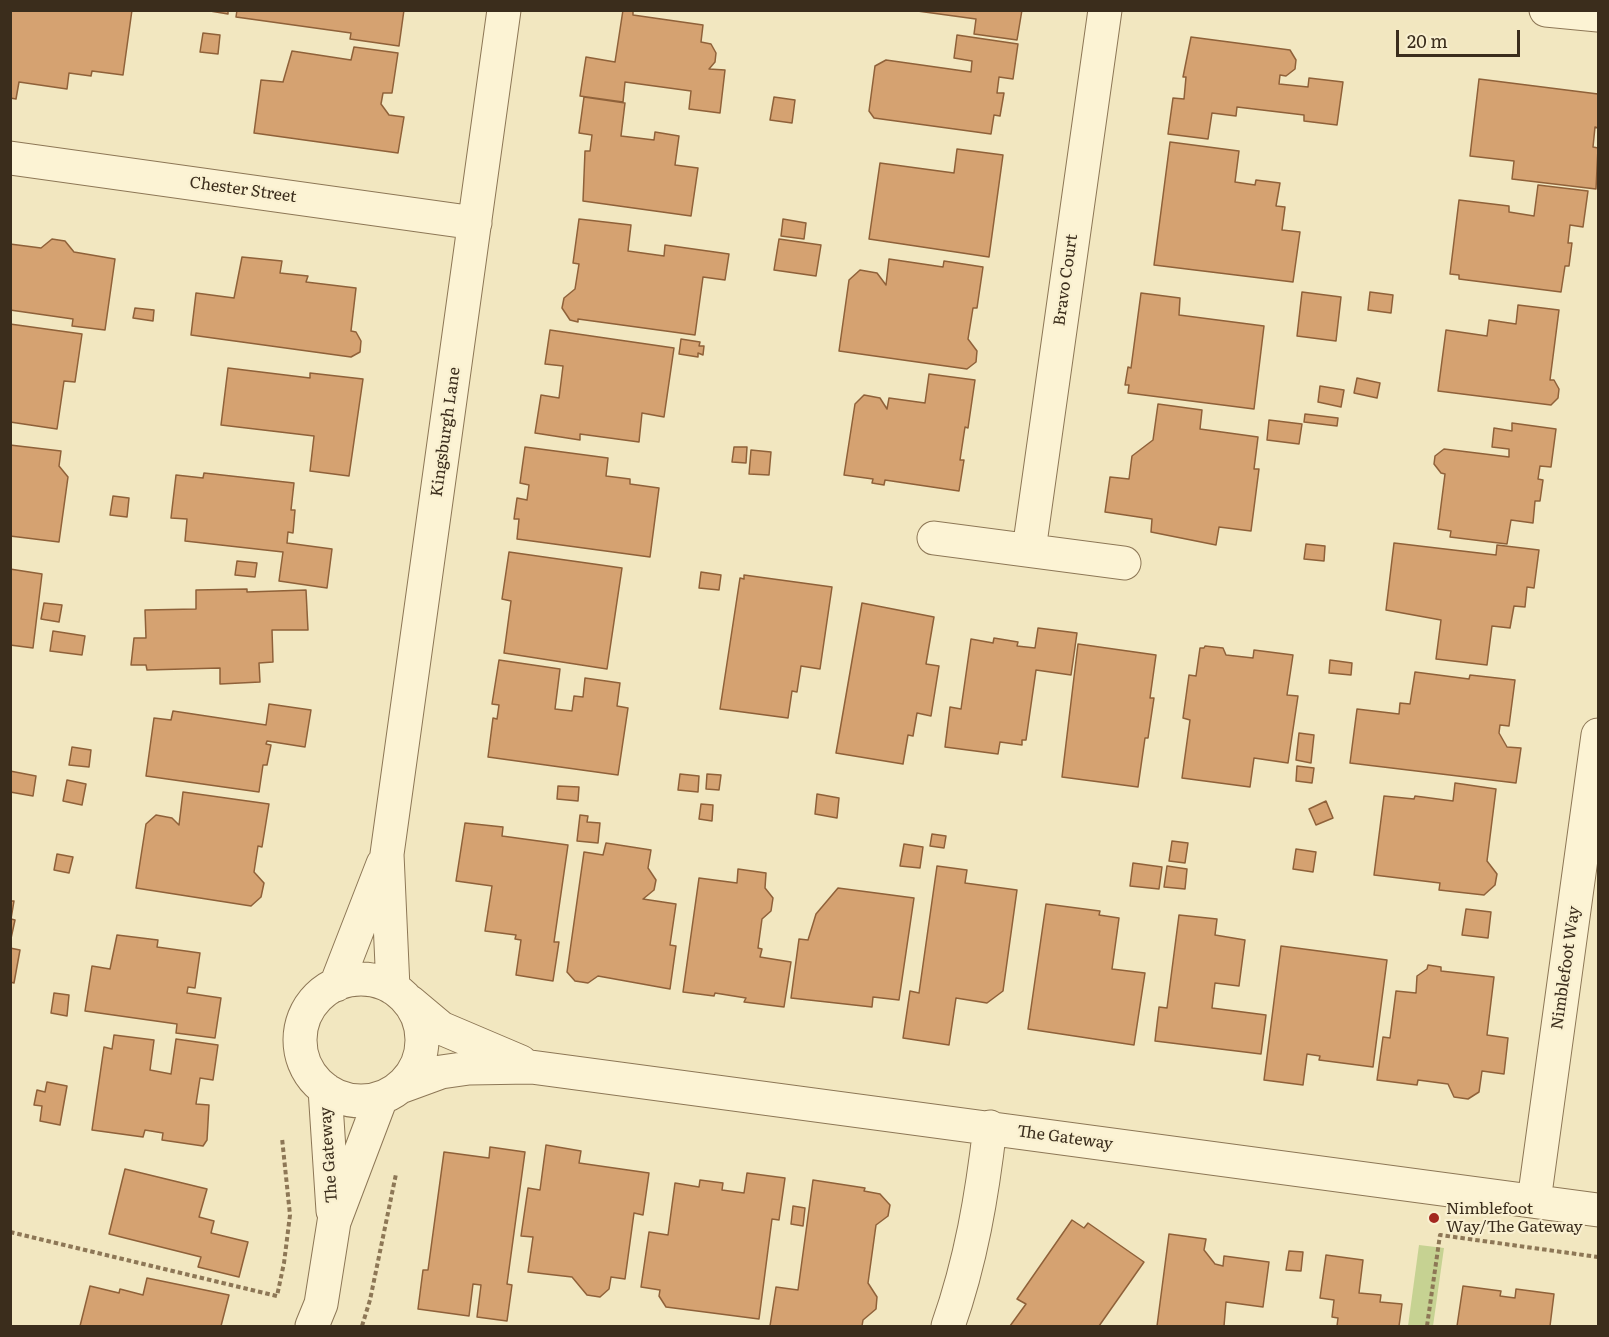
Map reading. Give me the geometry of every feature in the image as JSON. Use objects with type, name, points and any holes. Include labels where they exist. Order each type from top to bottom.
[{"type":"street","name":"Kingsburgh Lane","points":[[336,985],[387,854],[504,10]]},
{"type":"street","name":"Bravo Court","points":[[1029,550],[1105,10]]},
{"type":"street","points":[[1546,10],[1594,18]]},
{"type":"street","name":"Chester Street","points":[[10,158],[475,223]]},
{"type":"street","points":[[934,538],[1124,563]]},
{"type":"street","name":"Nimblefoot Way","points":[[1534,1201],[1599,735]]},
{"type":"street","name":"Kingsburgh Lane","points":[[387,854],[401,995]]},
{"type":"street","points":[[354,980],[374,980],[401,995],[419,1019],[421,1047],[412,1074],[390,1093],[361,1101],[342,1098],[325,1089],[310,1074],[302,1054],[300,1034],[306,1014],[318,997],[336,985],[354,980]]},
{"type":"street","name":"The Gateway","points":[[401,995],[441,1028],[531,1067]]},
{"type":"street","name":"The Gateway","points":[[334,1221],[390,1093],[441,1072],[470,1068],[531,1067],[1599,1210]]},
{"type":"street","name":"The Gateway","points":[[312,1326],[321,1304],[334,1221],[325,1089]]},
{"type":"street","points":[[948,1326],[971,1253],[981,1206],[990,1128]]},
{"type":"path","points":[[10,1232],[277,1296],[285,1263],[290,1215],[282,1138]]},
{"type":"path","points":[[362,1326],[372,1289],[396,1169]]},
{"type":"path","points":[[1427,1326],[1440,1235],[1599,1257]]},
{"type":"green space","points":[[1419,1245],[1444,1248],[1433,1326],[1408,1326]]},
{"type":"building","points":[[10,10],[132,10],[123,75],[92,71],[91,76],[69,73],[67,89],[19,82],[16,99],[10,98]]},
{"type":"building","points":[[204,10],[228,10],[228,14]]},
{"type":"building","points":[[237,10],[404,10],[399,46],[350,39],[351,33],[236,17]]},
{"type":"building","points":[[623,10],[633,10],[633,15],[703,25],[701,42],[711,44],[716,53],[715,62],[709,69],[725,70],[720,113],[689,109],[691,91],[625,82],[623,102],[580,96],[586,57],[615,62]]},
{"type":"building","points":[[910,10],[1022,10],[1017,40],[974,34],[976,19]]},
{"type":"building","points":[[203,33],[220,35],[218,54],[200,52]]},
{"type":"building","points":[[957,35],[1018,44],[1013,79],[999,77],[997,93],[1004,93],[1000,116],[994,115],[991,134],[874,118],[869,111],[875,66],[886,60],[971,72],[972,61],[954,58]]},
{"type":"building","points":[[1191,37],[1290,50],[1296,60],[1295,69],[1286,76],[1280,75],[1279,84],[1308,87],[1309,78],[1343,82],[1337,125],[1304,121],[1304,115],[1237,107],[1236,116],[1212,113],[1208,139],[1168,134],[1173,98],[1184,99],[1186,77],[1183,77]]},
{"type":"building","points":[[354,47],[398,53],[392,93],[383,93],[381,104],[389,115],[404,117],[398,153],[254,133],[261,80],[283,82],[292,51],[351,60]]},
{"type":"building","points":[[1479,79],[1598,94],[1598,128],[1595,127],[1593,147],[1598,148],[1596,189],[1512,179],[1514,161],[1470,156]]},
{"type":"building","points":[[584,97],[625,103],[621,136],[654,140],[655,132],[679,136],[675,165],[698,168],[691,216],[583,201],[585,151],[590,151],[592,135],[579,133]]},
{"type":"building","points":[[774,97],[795,100],[792,123],[770,120]]},
{"type":"building","points":[[1170,142],[1239,151],[1235,182],[1255,185],[1256,180],[1280,183],[1276,206],[1285,207],[1282,230],[1300,232],[1293,282],[1154,265]]},
{"type":"building","points":[[957,149],[1003,155],[989,257],[869,239],[880,163],[954,173]]},
{"type":"building","points":[[1538,185],[1588,191],[1583,227],[1570,225],[1568,243],[1572,243],[1569,266],[1565,266],[1561,292],[1459,279],[1459,275],[1450,274],[1459,200],[1509,206],[1509,212],[1534,216]]},
{"type":"building","points":[[579,219],[631,225],[628,251],[664,256],[665,245],[729,254],[725,280],[703,277],[695,335],[578,319],[578,322],[570,320],[562,308],[564,298],[575,289],[579,264],[573,263]]},
{"type":"building","points":[[783,219],[806,223],[804,239],[781,236]]},
{"type":"building","points":[[52,239],[65,241],[74,252],[115,259],[105,330],[72,326],[73,319],[10,310],[10,244],[41,248]]},
{"type":"building","points":[[779,239],[821,245],[816,276],[774,270]]},
{"type":"building","points":[[242,257],[282,261],[280,273],[308,276],[306,282],[356,288],[351,331],[356,332],[361,341],[360,352],[351,357],[191,335],[196,293],[234,298]]},
{"type":"building","points":[[889,259],[943,267],[944,261],[983,267],[977,308],[973,308],[968,339],[977,351],[976,362],[967,369],[839,351],[849,280],[860,270],[877,273],[886,285]]},
{"type":"building","points":[[1302,292],[1341,297],[1336,341],[1297,336]]},
{"type":"building","points":[[1370,292],[1393,295],[1391,313],[1368,310]]},
{"type":"building","points":[[1141,293],[1180,298],[1179,315],[1264,326],[1254,409],[1128,393],[1129,385],[1125,385],[1128,367],[1131,368]]},
{"type":"building","points":[[1518,305],[1559,310],[1550,380],[1554,380],[1559,389],[1558,398],[1551,405],[1438,391],[1446,330],[1487,336],[1489,320],[1516,324]]},
{"type":"building","points":[[135,308],[154,310],[153,321],[133,318]]},
{"type":"building","points":[[10,324],[82,334],[75,382],[64,381],[57,429],[10,422]]},
{"type":"building","points":[[550,330],[674,348],[664,417],[642,413],[639,442],[580,434],[580,440],[535,433],[541,395],[559,398],[563,366],[545,364]]},
{"type":"building","points":[[681,339],[700,342],[699,346],[704,346],[703,355],[698,353],[698,357],[679,354]]},
{"type":"building","points":[[228,368],[310,378],[310,373],[363,379],[349,476],[310,471],[314,436],[221,425]]},
{"type":"building","points":[[929,374],[975,380],[968,428],[965,427],[960,460],[964,460],[959,491],[885,480],[884,485],[872,483],[873,479],[844,475],[855,404],[864,395],[880,398],[887,409],[889,398],[925,403]]},
{"type":"building","points":[[1357,378],[1380,383],[1377,398],[1354,393]]},
{"type":"building","points":[[1320,386],[1344,390],[1341,407],[1318,402]]},
{"type":"building","points":[[1158,404],[1202,410],[1200,429],[1258,437],[1254,469],[1259,469],[1251,531],[1219,527],[1216,545],[1151,532],[1152,519],[1105,512],[1110,477],[1129,479],[1132,456],[1153,440]]},
{"type":"building","points":[[1305,414],[1338,418],[1337,426],[1304,422]]},
{"type":"building","points":[[1269,420],[1302,424],[1299,444],[1267,440]]},
{"type":"building","points":[[1512,423],[1556,429],[1551,467],[1540,466],[1538,479],[1543,480],[1540,501],[1535,501],[1533,523],[1511,520],[1507,544],[1450,537],[1451,531],[1438,529],[1445,474],[1441,473],[1434,464],[1435,456],[1444,449],[1509,457],[1509,449],[1492,447],[1494,428],[1512,431]]},
{"type":"building","points":[[10,445],[61,451],[59,466],[68,477],[59,542],[10,536]]},
{"type":"building","points":[[525,447],[608,458],[606,476],[630,479],[630,484],[659,488],[650,557],[517,539],[519,519],[514,519],[517,498],[527,500],[529,485],[520,483]]},
{"type":"building","points":[[734,447],[747,447],[746,463],[732,462]]},
{"type":"building","points":[[751,450],[771,452],[769,475],[749,474]]},
{"type":"building","points":[[204,473],[294,483],[291,510],[295,510],[293,533],[288,532],[287,543],[332,549],[327,588],[279,581],[283,552],[185,541],[187,519],[171,518],[176,475],[203,478]]},
{"type":"building","points":[[113,496],[129,498],[127,517],[110,515]]},
{"type":"building","points":[[1394,543],[1496,555],[1497,545],[1539,550],[1534,588],[1527,587],[1525,607],[1514,606],[1510,628],[1492,626],[1487,665],[1436,659],[1441,620],[1386,610]]},
{"type":"building","points":[[1306,544],[1325,546],[1324,561],[1304,559]]},
{"type":"building","points":[[509,552],[622,568],[607,669],[504,653],[511,601],[502,599]]},
{"type":"building","points":[[237,561],[257,563],[255,577],[235,575]]},
{"type":"building","points":[[10,569],[42,574],[33,648],[10,645]]},
{"type":"building","points":[[701,572],[721,575],[719,590],[699,588]]},
{"type":"building","points":[[744,575],[832,587],[820,669],[801,666],[797,692],[792,691],[788,718],[720,709],[740,578],[744,579]]},
{"type":"building","points":[[247,589],[247,592],[306,590],[308,630],[272,630],[273,662],[259,663],[260,682],[220,684],[220,668],[147,670],[146,665],[131,665],[134,638],[146,638],[145,610],[196,609],[196,590]]},
{"type":"building","points":[[44,603],[62,605],[59,622],[41,619]]},
{"type":"building","points":[[862,603],[934,617],[926,664],[939,666],[931,716],[917,713],[913,736],[908,735],[903,764],[836,753]]},
{"type":"building","points":[[1038,628],[1077,633],[1071,675],[1036,670],[1026,740],[1022,740],[1022,745],[1000,742],[998,754],[945,747],[950,707],[961,709],[971,639],[993,643],[994,638],[1018,642],[1017,646],[1035,648]]},
{"type":"building","points":[[53,631],[85,636],[82,655],[50,651]]},
{"type":"building","points":[[1078,644],[1156,655],[1150,698],[1154,698],[1138,787],[1062,777]]},
{"type":"building","points":[[1205,646],[1223,648],[1226,655],[1253,658],[1254,650],[1293,655],[1287,695],[1298,696],[1288,763],[1254,758],[1250,787],[1182,778],[1190,720],[1183,718],[1189,675],[1196,676],[1200,648]]},
{"type":"building","points":[[499,660],[560,669],[555,709],[572,711],[574,696],[583,697],[585,678],[620,683],[617,706],[628,708],[618,775],[488,757],[493,718],[497,719],[499,705],[492,704]]},
{"type":"building","points":[[1330,660],[1352,663],[1351,675],[1329,673]]},
{"type":"building","points":[[1415,672],[1469,679],[1470,675],[1515,680],[1509,726],[1500,725],[1499,733],[1507,747],[1521,748],[1516,783],[1350,763],[1357,709],[1399,714],[1400,703],[1410,704]]},
{"type":"building","points":[[269,704],[311,710],[305,747],[267,741],[266,744],[271,745],[267,765],[263,765],[259,792],[146,776],[154,718],[171,720],[173,711],[266,725]]},
{"type":"building","points":[[1299,733],[1314,735],[1311,763],[1296,760]]},
{"type":"building","points":[[72,747],[91,750],[89,767],[69,765]]},
{"type":"building","points":[[1297,766],[1314,768],[1312,783],[1296,781]]},
{"type":"building","points":[[10,771],[36,776],[33,796],[10,792]]},
{"type":"building","points":[[680,774],[699,776],[698,792],[678,790]]},
{"type":"building","points":[[707,774],[721,775],[719,790],[706,789]]},
{"type":"building","points":[[67,780],[86,784],[82,805],[63,801]]},
{"type":"building","points":[[1455,783],[1496,789],[1487,861],[1497,874],[1495,885],[1484,895],[1439,890],[1440,883],[1374,875],[1384,796],[1414,799],[1415,796],[1453,801]]},
{"type":"building","points":[[558,786],[579,787],[578,801],[557,799]]},
{"type":"building","points":[[183,792],[269,804],[262,847],[258,846],[254,872],[264,883],[261,897],[251,906],[136,888],[146,824],[156,815],[172,818],[179,825]]},
{"type":"building","points":[[817,794],[839,798],[837,818],[815,814]]},
{"type":"building","points":[[1326,801],[1333,818],[1316,825],[1309,809]]},
{"type":"building","points":[[701,804],[713,805],[712,821],[699,819]]},
{"type":"building","points":[[580,815],[588,816],[587,822],[600,823],[598,843],[577,841]]},
{"type":"building","points":[[465,823],[503,827],[502,836],[568,845],[554,942],[559,942],[553,981],[516,975],[521,940],[515,939],[516,935],[485,931],[492,886],[456,881]]},
{"type":"building","points":[[932,834],[946,836],[944,848],[930,846]]},
{"type":"building","points":[[1172,841],[1188,843],[1185,863],[1169,861]]},
{"type":"building","points":[[606,843],[651,850],[648,868],[656,880],[654,890],[643,899],[676,904],[670,945],[676,946],[670,989],[598,976],[588,983],[575,981],[567,972],[584,852],[603,855]]},
{"type":"building","points":[[904,844],[923,847],[920,868],[900,866]]},
{"type":"building","points":[[1296,849],[1316,852],[1313,872],[1293,869]]},
{"type":"building","points":[[57,854],[73,857],[69,873],[54,870]]},
{"type":"building","points":[[1133,863],[1162,867],[1159,889],[1130,886]]},
{"type":"building","points":[[937,866],[967,870],[965,883],[1017,890],[1003,991],[987,1003],[956,998],[949,1045],[903,1038],[910,991],[919,993]]},
{"type":"building","points":[[1167,866],[1187,869],[1185,889],[1164,887]]},
{"type":"building","points":[[738,869],[766,873],[765,888],[773,898],[771,911],[762,919],[758,948],[762,949],[760,957],[791,962],[784,1007],[744,1002],[746,998],[715,993],[714,996],[683,992],[699,878],[737,883]]},
{"type":"building","points":[[838,888],[914,898],[899,1000],[873,997],[872,1007],[791,998],[799,939],[808,940],[816,914]]},
{"type":"building","points":[[10,901],[14,901],[11,919],[15,920],[10,943]]},
{"type":"building","points":[[1046,904],[1100,911],[1099,915],[1119,918],[1112,969],[1145,973],[1134,1045],[1028,1029]]},
{"type":"building","points":[[1466,909],[1491,912],[1488,938],[1462,935]]},
{"type":"building","points":[[1179,915],[1217,919],[1215,935],[1245,940],[1239,986],[1215,983],[1212,1008],[1266,1015],[1261,1054],[1155,1041],[1159,1007],[1167,1008]]},
{"type":"building","points":[[117,935],[158,940],[157,947],[200,953],[195,988],[188,987],[187,993],[221,998],[215,1038],[176,1033],[177,1024],[85,1011],[92,966],[110,969]]},
{"type":"building","points":[[1281,946],[1387,960],[1373,1067],[1319,1060],[1320,1056],[1307,1054],[1303,1085],[1264,1080]]},
{"type":"building","points":[[10,948],[20,950],[14,983],[10,982]]},
{"type":"building","points":[[1428,965],[1441,967],[1441,971],[1494,977],[1487,1035],[1508,1038],[1504,1074],[1482,1071],[1479,1092],[1468,1099],[1454,1097],[1448,1084],[1418,1080],[1417,1085],[1377,1080],[1383,1037],[1390,1038],[1396,991],[1416,993],[1417,976],[1427,969]]},
{"type":"building","points":[[54,993],[69,995],[67,1016],[51,1013]]},
{"type":"building","points":[[114,1035],[154,1040],[150,1070],[171,1074],[176,1039],[218,1045],[213,1080],[200,1078],[196,1104],[209,1105],[207,1140],[203,1146],[162,1140],[163,1133],[145,1130],[143,1137],[92,1130],[104,1047],[112,1049]]},
{"type":"building","points":[[47,1082],[67,1086],[60,1125],[40,1121],[42,1106],[34,1105],[37,1090],[45,1092]]},
{"type":"building","points":[[546,1145],[581,1151],[579,1163],[649,1173],[643,1215],[634,1213],[625,1279],[611,1277],[609,1289],[600,1297],[587,1295],[572,1277],[528,1272],[533,1237],[521,1236],[528,1188],[540,1190]]},
{"type":"building","points":[[490,1147],[525,1152],[507,1284],[512,1285],[507,1321],[477,1317],[481,1285],[473,1284],[469,1316],[418,1309],[423,1270],[428,1270],[444,1152],[489,1158]]},
{"type":"building","points":[[125,1169],[207,1189],[199,1217],[214,1221],[211,1233],[248,1242],[239,1277],[198,1267],[201,1257],[109,1234]]},
{"type":"building","points":[[747,1173],[785,1178],[779,1220],[772,1219],[759,1319],[666,1307],[659,1296],[660,1290],[641,1287],[649,1232],[668,1235],[675,1183],[699,1187],[700,1180],[723,1183],[722,1190],[744,1193]]},
{"type":"building","points":[[813,1180],[865,1188],[864,1191],[880,1194],[890,1205],[888,1216],[876,1225],[868,1283],[877,1297],[876,1309],[863,1320],[862,1326],[770,1326],[776,1287],[798,1290]]},
{"type":"building","points":[[793,1206],[805,1208],[803,1226],[791,1224]]},
{"type":"building","points":[[1072,1220],[1084,1228],[1088,1223],[1144,1262],[1099,1326],[1010,1326],[1026,1304],[1017,1299]]},
{"type":"building","points":[[1169,1234],[1206,1239],[1204,1250],[1215,1264],[1223,1266],[1224,1256],[1269,1262],[1263,1307],[1226,1302],[1224,1326],[1157,1326]]},
{"type":"building","points":[[1289,1251],[1303,1252],[1301,1271],[1286,1270]]},
{"type":"building","points":[[1326,1255],[1363,1260],[1359,1293],[1381,1295],[1380,1302],[1402,1304],[1399,1326],[1337,1326],[1338,1318],[1332,1317],[1334,1300],[1320,1298]]},
{"type":"building","points":[[147,1278],[229,1295],[221,1326],[80,1326],[90,1286],[119,1293],[120,1289],[143,1295]]},
{"type":"building","points":[[1463,1286],[1501,1291],[1500,1296],[1515,1298],[1516,1289],[1554,1294],[1550,1326],[1457,1326]]},
{"type":"place","name":"Nimblefoot Way/The Gateway","points":[[1434,1218]]}]
